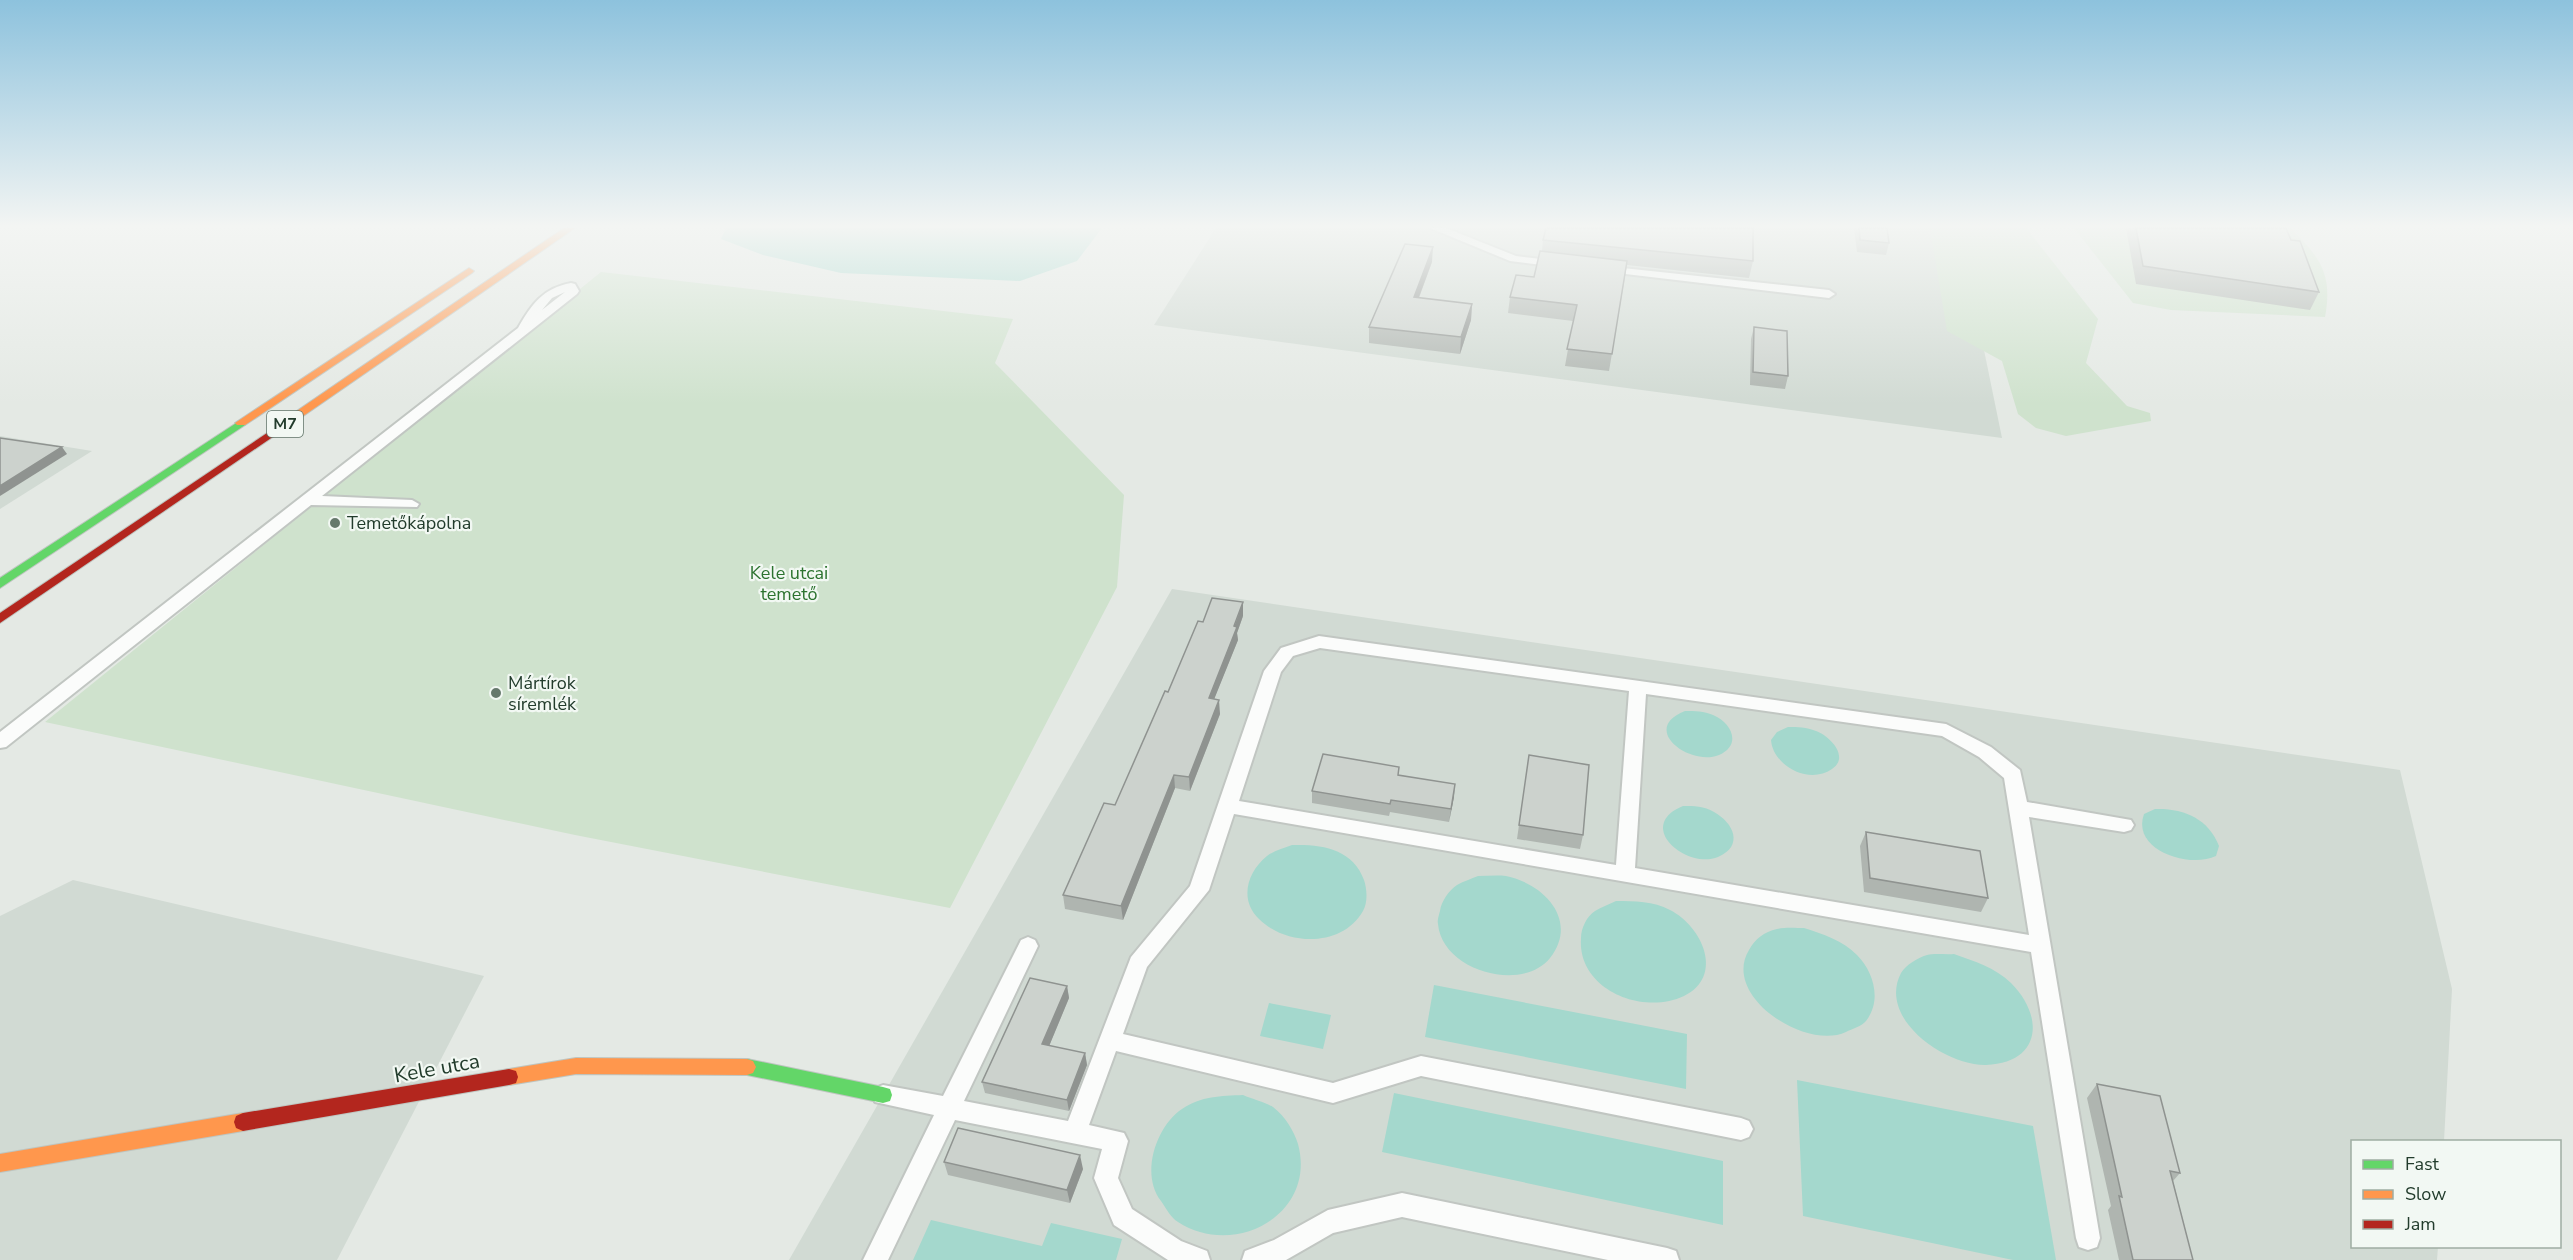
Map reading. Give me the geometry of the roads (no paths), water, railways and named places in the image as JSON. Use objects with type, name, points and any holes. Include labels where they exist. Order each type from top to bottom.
[{"type":"main road","name":"M7","points":[[0,584],[445,287]]},
{"type":"main road","name":"M7","points":[[0,619],[484,287]]},
{"type":"main road","name":"Kele utca","points":[[0,1163],[576,1066],[749,1067],[883,1095]]},
{"type":"lane","points":[[1764,287],[1829,294]]},
{"type":"lane","points":[[0,742],[524,328]]},
{"type":"lane","points":[[306,500],[412,504]]},
{"type":"lane","points":[[1075,1132],[1138,963],[1199,890],[1273,671],[1287,652],[1319,642],[1946,730],[1985,752],[2013,776],[2088,1238]]},
{"type":"lane","points":[[1625,874],[1638,687]]},
{"type":"lane","points":[[1227,806],[2040,945]]},
{"type":"lane","points":[[2018,808],[2124,825]]},
{"type":"lane","points":[[875,1260],[1028,946]]},
{"type":"lane","points":[[1109,1040],[1333,1093],[1421,1066],[1741,1129]]},
{"type":"lane","points":[[883,1095],[1116,1141],[1106,1178],[1123,1217],[1173,1250],[1198,1260]]},
{"type":"lane","points":[[1254,1260],[1281,1250],[1328,1222],[1402,1205],[1667,1260]]},
{"type":"water","points":[[1685,711],[1710,714],[1725,723],[1732,734],[1730,746],[1726,751],[1707,757],[1695,756],[1674,744],[1668,736],[1667,727],[1672,719]]},
{"type":"water","points":[[1788,727],[1809,729],[1827,737],[1839,753],[1837,764],[1832,769],[1813,775],[1803,774],[1785,765],[1778,758],[1771,740],[1777,732]]},
{"type":"water","points":[[1683,806],[1706,809],[1727,822],[1733,834],[1731,847],[1718,857],[1706,859],[1680,852],[1670,844],[1664,834],[1663,824],[1669,814]]},
{"type":"water","points":[[2155,809],[2175,810],[2201,822],[2214,836],[2219,846],[2216,856],[2192,860],[2178,858],[2154,847],[2146,838],[2142,827],[2144,814]]},
{"type":"water","points":[[1292,845],[1325,847],[1335,850],[1352,861],[1359,870],[1366,887],[1366,904],[1354,923],[1342,932],[1328,937],[1298,938],[1270,928],[1253,911],[1247,895],[1254,870],[1269,854]]},
{"type":"water","points":[[1478,876],[1506,876],[1520,880],[1545,896],[1554,906],[1561,931],[1558,944],[1550,958],[1537,969],[1521,974],[1503,975],[1485,972],[1468,965],[1453,954],[1443,940],[1438,921],[1444,900],[1457,885]]},
{"type":"water","points":[[1616,901],[1644,902],[1664,907],[1681,917],[1691,927],[1704,951],[1706,964],[1704,976],[1696,987],[1684,996],[1650,1003],[1615,994],[1601,984],[1589,971],[1583,956],[1581,934],[1592,913]]},
{"type":"water","points":[[1804,928],[1845,945],[1863,962],[1872,978],[1875,996],[1871,1013],[1866,1021],[1846,1032],[1829,1036],[1810,1034],[1790,1027],[1757,1001],[1747,985],[1743,968],[1749,950],[1757,939],[1777,929]]},
{"type":"water","points":[[1954,954],[1999,973],[2022,996],[2033,1023],[2032,1036],[2027,1047],[2018,1056],[2004,1062],[1986,1065],[1952,1058],[1920,1037],[1907,1023],[1899,1007],[1896,990],[1901,973],[1923,956]]},
{"type":"water","points":[[1434,985],[1687,1034],[1686,1089],[1425,1037]]},
{"type":"water","points":[[1269,1003],[1331,1015],[1323,1049],[1260,1036]]},
{"type":"water","points":[[1797,1080],[2033,1126],[2056,1260],[2013,1260],[1803,1216]]},
{"type":"water","points":[[1394,1093],[1723,1161],[1723,1225],[1382,1152]]},
{"type":"water","points":[[1243,1095],[1273,1107],[1291,1129],[1298,1144],[1301,1169],[1295,1191],[1283,1209],[1266,1223],[1246,1232],[1223,1235],[1200,1232],[1175,1220],[1155,1190],[1152,1165],[1158,1139],[1173,1117],[1189,1105],[1219,1096]]},
{"type":"water","points":[[931,1220],[1042,1246],[1051,1223],[1122,1239],[1116,1260],[913,1260]]},
{"type":"place","name":"Temetőkápolna","points":[[335,523]]},
{"type":"place","name":"Mártírok síremlék","points":[[496,693]]},
{"type":"park label","name":"Kele utcai temető","points":[[789,583]]}]
